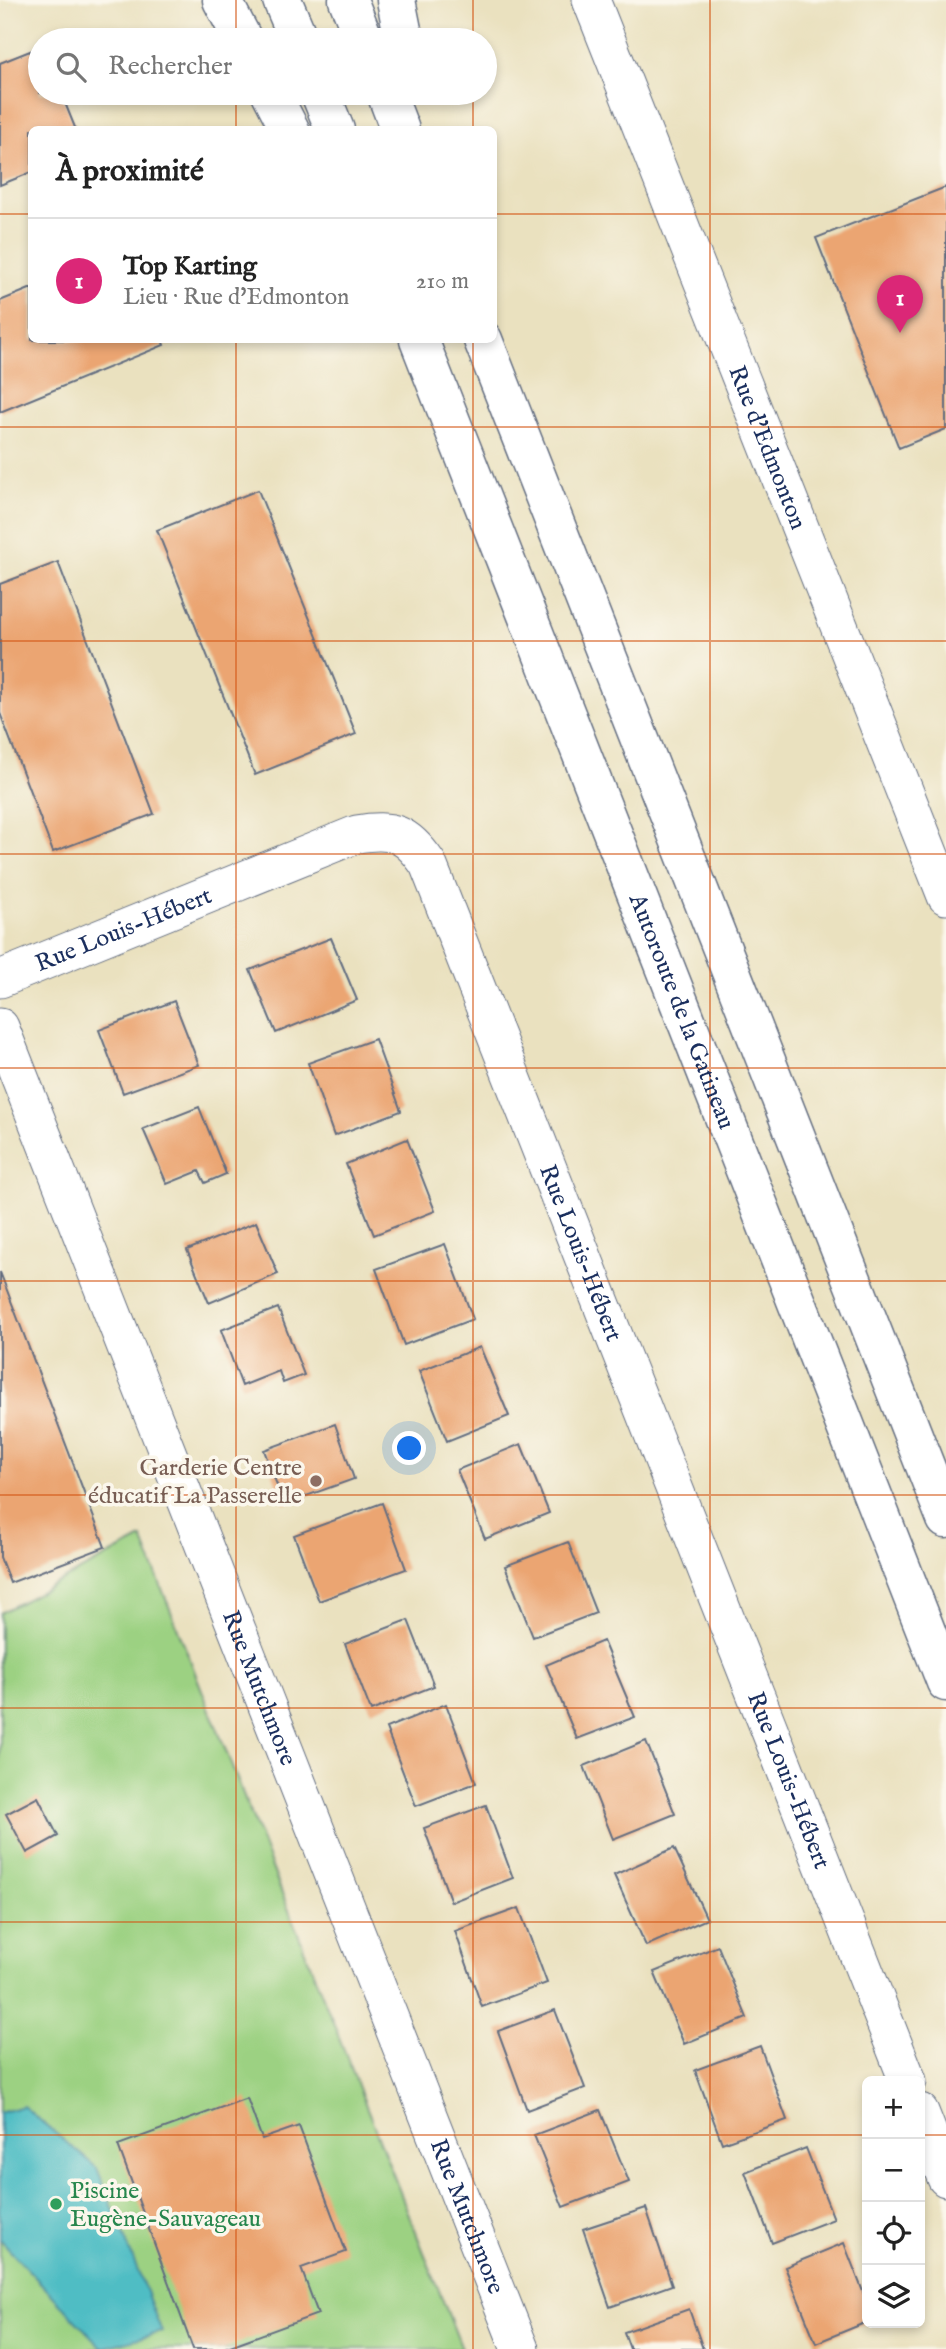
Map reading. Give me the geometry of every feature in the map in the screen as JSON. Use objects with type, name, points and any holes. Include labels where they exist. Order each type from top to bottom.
[{"type":"highway","points":[[222,0],[237,28]]},
{"type":"highway","points":[[282,0],[294,28]]},
{"type":"highway","points":[[348,0],[359,28]]},
{"type":"highway","points":[[396,0],[402,28]]},
{"type":"highway","points":[[277,105],[288,126]]},
{"type":"highway","points":[[325,105],[333,126]]},
{"type":"highway","points":[[391,105],[398,126]]},
{"type":"highway","points":[[415,105],[419,126]]},
{"type":"highway","points":[[404,343],[467,461]]},
{"type":"highway","name":"Autoroute de la Gatineau","points":[[420,343],[946,1682]]},
{"type":"highway","points":[[484,343],[946,1518]]},
{"type":"street","name":"Rue d'Edmonton","points":[[591,0],[946,896]]},
{"type":"street","name":"Rue Louis-Hébert","points":[[0,979],[357,834],[382,830],[400,835],[416,846],[428,864],[906,2076]]},
{"type":"street","name":"Rue Mutchmore","points":[[0,1027],[520,2349]]},
{"type":"street","points":[[925,2125],[946,2178]]},
{"type":"green space","points":[[142,1538],[462,2349],[0,2349],[0,1613]]},
{"type":"water","name":"Piscine Eugène-Sauvageau","points":[[23,2106],[97,2168],[162,2332],[102,2348],[0,2240],[0,2113]]},
{"type":"building","points":[[28,52],[28,105],[66,105],[74,126],[28,126],[28,174],[0,185],[0,63]]},
{"type":"building","points":[[946,187],[946,429],[899,448],[816,238]]},
{"type":"building","points":[[28,290],[28,343],[164,345],[0,412],[0,301]]},
{"type":"building","points":[[258,490],[356,734],[255,775],[157,530]]},
{"type":"building","points":[[58,562],[154,814],[53,852],[0,713],[0,584]]},
{"type":"building","points":[[331,938],[357,1000],[276,1033],[250,970]]},
{"type":"building","points":[[174,1001],[199,1065],[123,1093],[99,1030]]},
{"type":"building","points":[[375,1039],[401,1111],[334,1136],[308,1063]]},
{"type":"building","points":[[199,1107],[226,1174],[205,1183],[199,1171],[167,1184],[143,1129]]},
{"type":"building","points":[[407,1139],[435,1211],[374,1235],[346,1164]]},
{"type":"building","points":[[256,1222],[278,1274],[209,1303],[187,1250]]},
{"type":"building","points":[[445,1244],[473,1319],[404,1345],[376,1269]]},
{"type":"building","points":[[0,1272],[105,1547],[10,1583],[0,1557]]},
{"type":"building","points":[[278,1308],[304,1375],[283,1383],[279,1371],[242,1386],[221,1330]]},
{"type":"building","points":[[480,1347],[509,1416],[447,1441],[419,1371]]},
{"type":"building","points":[[335,1424],[354,1479],[284,1504],[264,1450]]},
{"type":"building","points":[[521,1444],[549,1513],[485,1539],[457,1470]]},
{"type":"building","points":[[382,1503],[406,1569],[319,1601],[294,1535]]},
{"type":"building","points":[[568,1542],[596,1613],[533,1637],[505,1566]]},
{"type":"building","points":[[408,1620],[434,1686],[371,1711],[345,1644]]},
{"type":"building","points":[[603,1641],[635,1717],[577,1739],[546,1665]]},
{"type":"building","points":[[446,1704],[476,1783],[416,1806],[386,1728]]},
{"type":"building","points":[[646,1741],[675,1814],[613,1839],[584,1766]]},
{"type":"building","points":[[38,1797],[58,1836],[27,1853],[6,1814]]},
{"type":"building","points":[[486,1805],[513,1878],[451,1902],[424,1828]]},
{"type":"building","points":[[674,1848],[707,1919],[646,1946],[614,1875]]},
{"type":"building","points":[[519,1908],[547,1983],[482,2007],[455,1931]]},
{"type":"building","points":[[718,1946],[747,2018],[684,2044],[654,1972]]},
{"type":"building","points":[[555,2010],[585,2088],[527,2110],[498,2031]]},
{"type":"building","points":[[760,2046],[787,2120],[722,2143],[695,2070]]},
{"type":"building","points":[[247,2098],[262,2139],[299,2126],[346,2252],[301,2268],[318,2314],[222,2349],[193,2349],[118,2145]]},
{"type":"building","points":[[600,2110],[629,2182],[563,2207],[534,2135]]},
{"type":"building","points":[[806,2148],[834,2219],[772,2243],[745,2172]]},
{"type":"building","points":[[646,2208],[672,2285],[610,2307],[583,2229]]},
{"type":"building","points":[[844,2243],[862,2289],[862,2324],[816,2343],[785,2267]]},
{"type":"building","points":[[689,2309],[703,2349],[630,2349],[624,2332]]},
{"type":"place","name":"Top Karting","points":[[900,333]]},
{"type":"place","name":"Garderie Centre éducatif La Passerelle","points":[[316,1481]]},
{"type":"place","name":"Piscine Eugène-Sauvageau","points":[[56,2204]]}]
